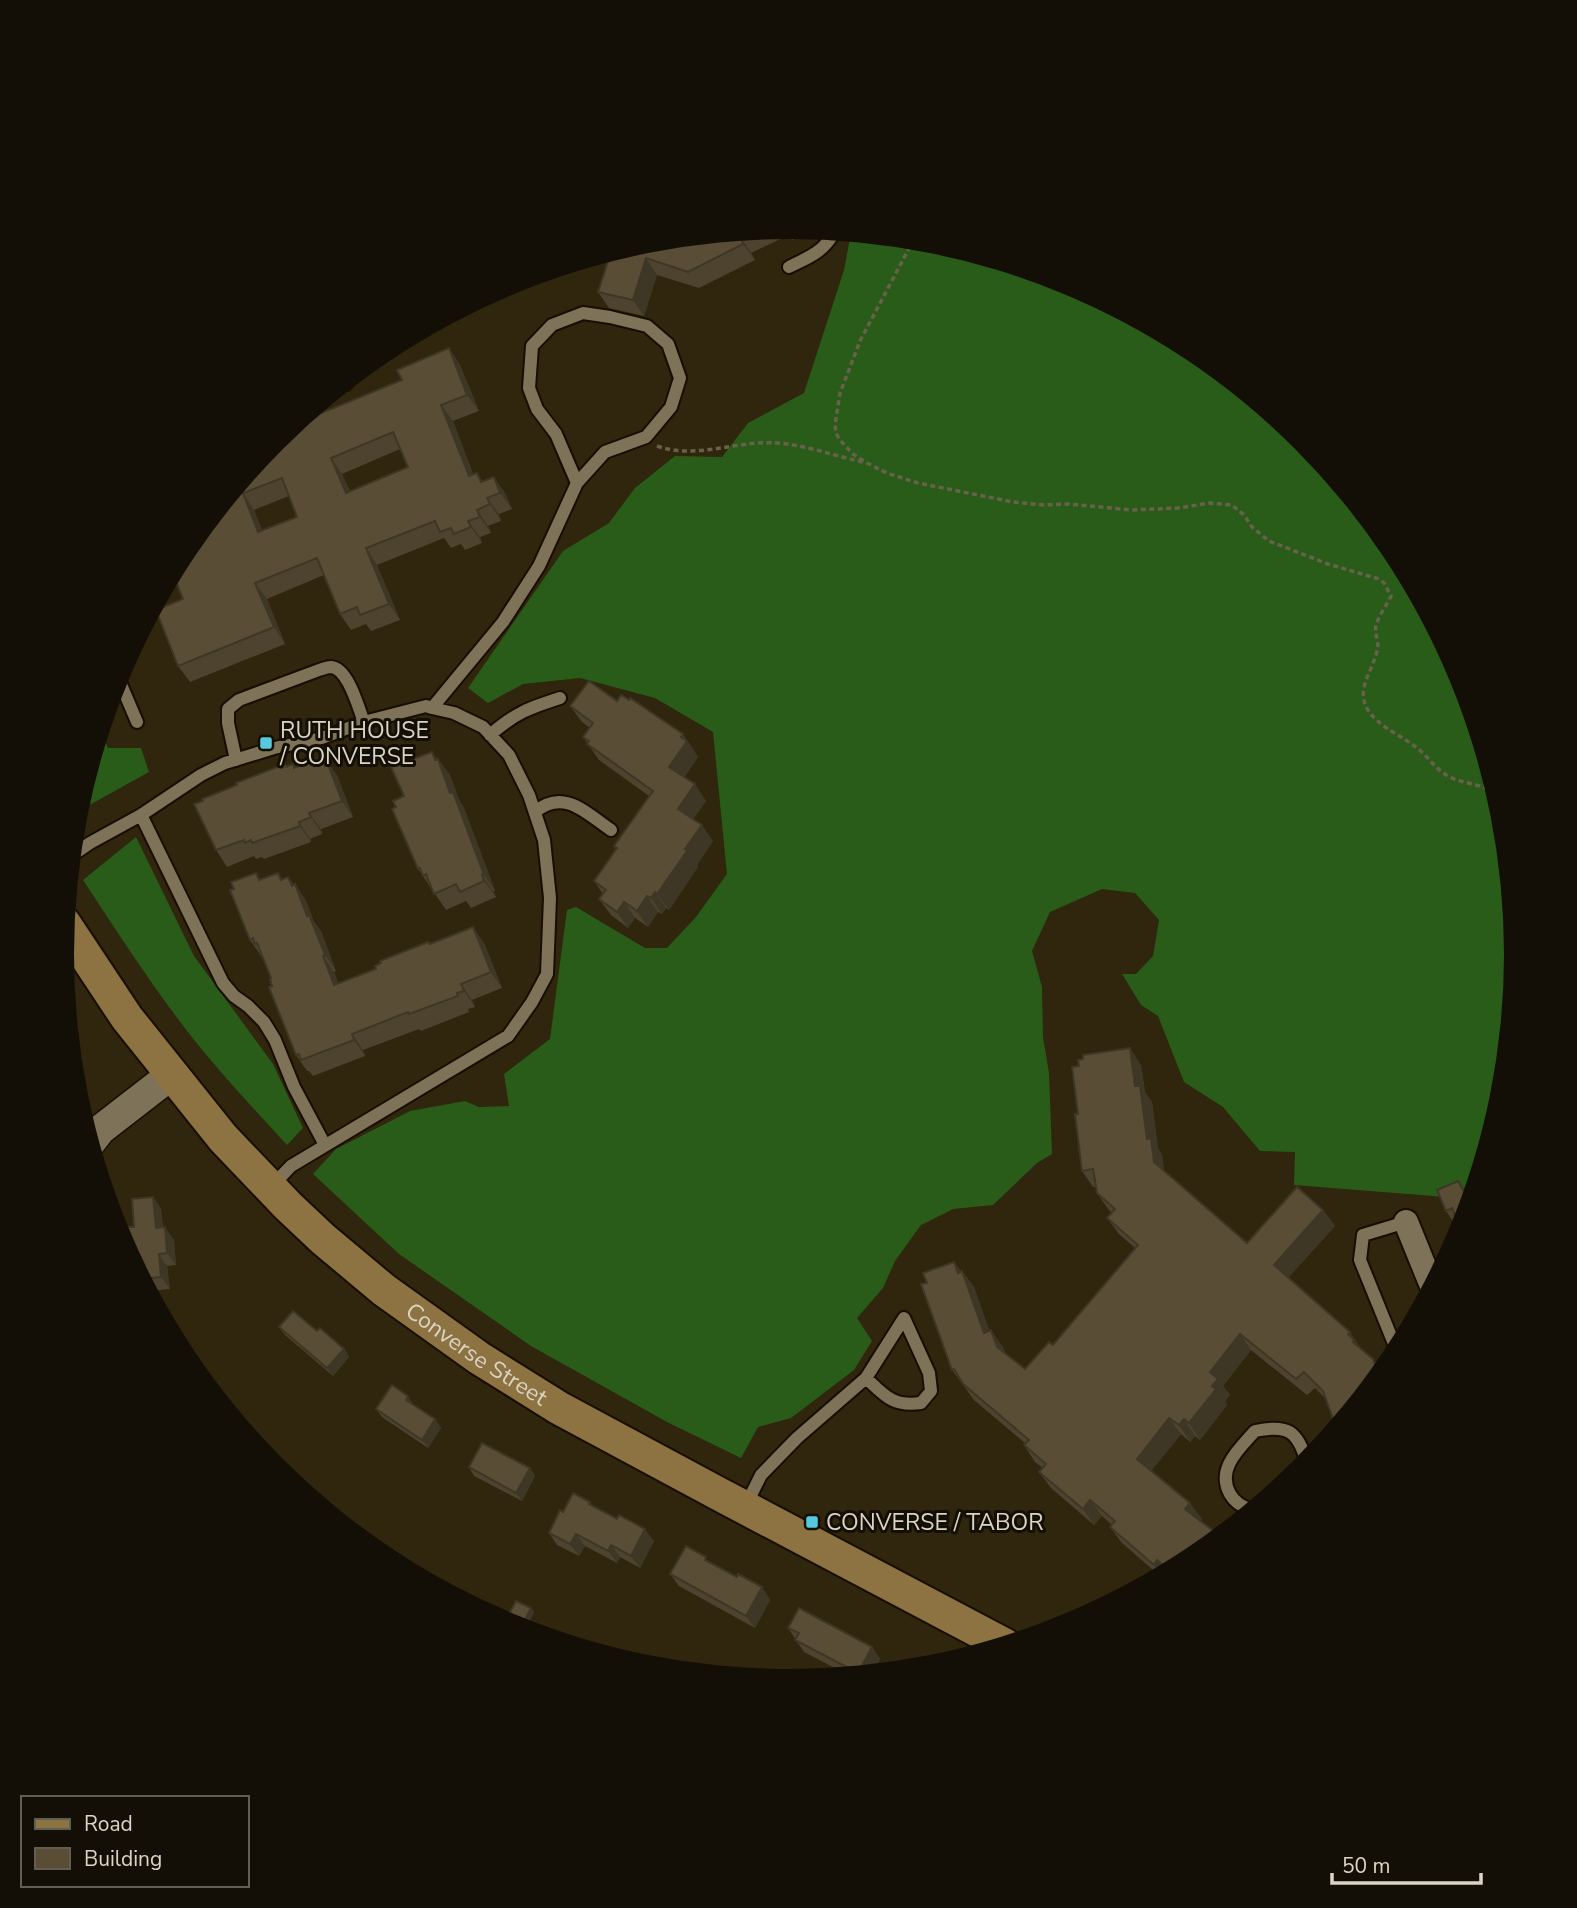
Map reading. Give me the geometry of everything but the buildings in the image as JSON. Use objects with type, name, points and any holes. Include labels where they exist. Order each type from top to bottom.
[{"type":"main road","name":"Converse Street","points":[[74,939],[127,1018],[223,1138],[323,1239],[412,1311],[479,1358],[559,1408],[993,1639]]},
{"type":"street","points":[[97,1134],[171,1075]]},
{"type":"street","points":[[1406,1222],[1427,1275]]},
{"type":"lane","points":[[789,267],[813,256],[830,241]]},
{"type":"lane","points":[[432,708],[503,622],[539,565],[577,483],[605,452],[646,437],[671,407],[680,377],[668,344],[647,326],[583,313],[552,325],[532,345],[529,388],[537,410],[556,434],[577,483]]},
{"type":"lane","points":[[236,760],[228,723],[228,709],[239,700],[331,667],[341,671],[350,686],[363,722]]},
{"type":"lane","points":[[124,691],[137,722]]},
{"type":"lane","points":[[490,735],[509,718],[528,708],[560,698]]},
{"type":"lane","points":[[82,849],[141,815],[201,775],[236,760],[274,748],[322,738],[363,722],[426,706],[454,713],[484,727],[509,755],[529,795],[544,840],[550,898],[547,975],[508,1036],[290,1166],[270,1188]]},
{"type":"lane","points":[[535,811],[544,804],[556,801],[574,804],[611,830]]},
{"type":"lane","points":[[141,815],[223,983],[264,1022],[325,1145]]},
{"type":"lane","points":[[1392,1338],[1360,1260],[1363,1235],[1406,1222]]},
{"type":"lane","points":[[744,1507],[761,1475],[797,1438],[866,1378],[904,1318],[929,1373],[931,1391],[921,1403],[906,1405],[890,1400],[866,1378]]},
{"type":"lane","points":[[1242,1507],[1232,1498],[1225,1478],[1232,1458],[1255,1431],[1277,1428],[1293,1434],[1303,1450]]},
{"type":"path","points":[[908,250],[864,332],[840,393],[835,425],[836,433],[845,446],[865,462],[887,473],[918,483],[1013,502],[1132,510],[1223,503],[1237,508],[1251,527],[1269,541],[1328,564],[1379,579],[1391,596],[1377,624],[1378,649],[1363,694],[1367,709],[1383,726],[1415,745],[1443,773],[1484,789]]},
{"type":"path","points":[[646,437],[658,447],[677,451],[775,442],[865,462]]},
{"type":"green space","points":[[849,242],[882,245],[974,263],[1062,293],[1105,313],[1186,359],[1260,416],[1326,483],[1356,519],[1408,596],[1430,638],[1466,724],[1490,815],[1497,861],[1504,954],[1502,1001],[1490,1093],[1461,1198],[1294,1185],[1295,1152],[1260,1151],[1223,1107],[1184,1082],[1158,1016],[1141,1005],[1122,974],[1136,974],[1153,956],[1159,920],[1135,893],[1102,889],[1050,912],[1032,951],[1042,987],[1052,1154],[1037,1163],[993,1205],[953,1209],[921,1225],[895,1261],[883,1288],[857,1318],[872,1341],[854,1370],[791,1418],[758,1427],[741,1458],[667,1422],[531,1346],[399,1254],[313,1174],[336,1149],[410,1111],[465,1101],[479,1107],[509,1106],[504,1074],[550,1039],[567,910],[576,907],[645,948],[667,948],[696,917],[727,874],[713,732],[655,698],[580,678],[523,684],[488,703],[468,688],[563,551],[609,523],[635,488],[675,456],[722,457],[748,423],[804,393],[844,270]]},
{"type":"green space","points":[[106,743],[108,748],[141,748],[149,772],[89,805]]},
{"type":"green space","points":[[136,837],[194,956],[273,1064],[303,1128],[287,1145],[191,1036],[83,880]]},
{"type":"place","name":"RUTH HOUSE / CONVERSE","points":[[266,743]]},
{"type":"place","name":"CONVERSE / TABOR","points":[[812,1522]]}]
